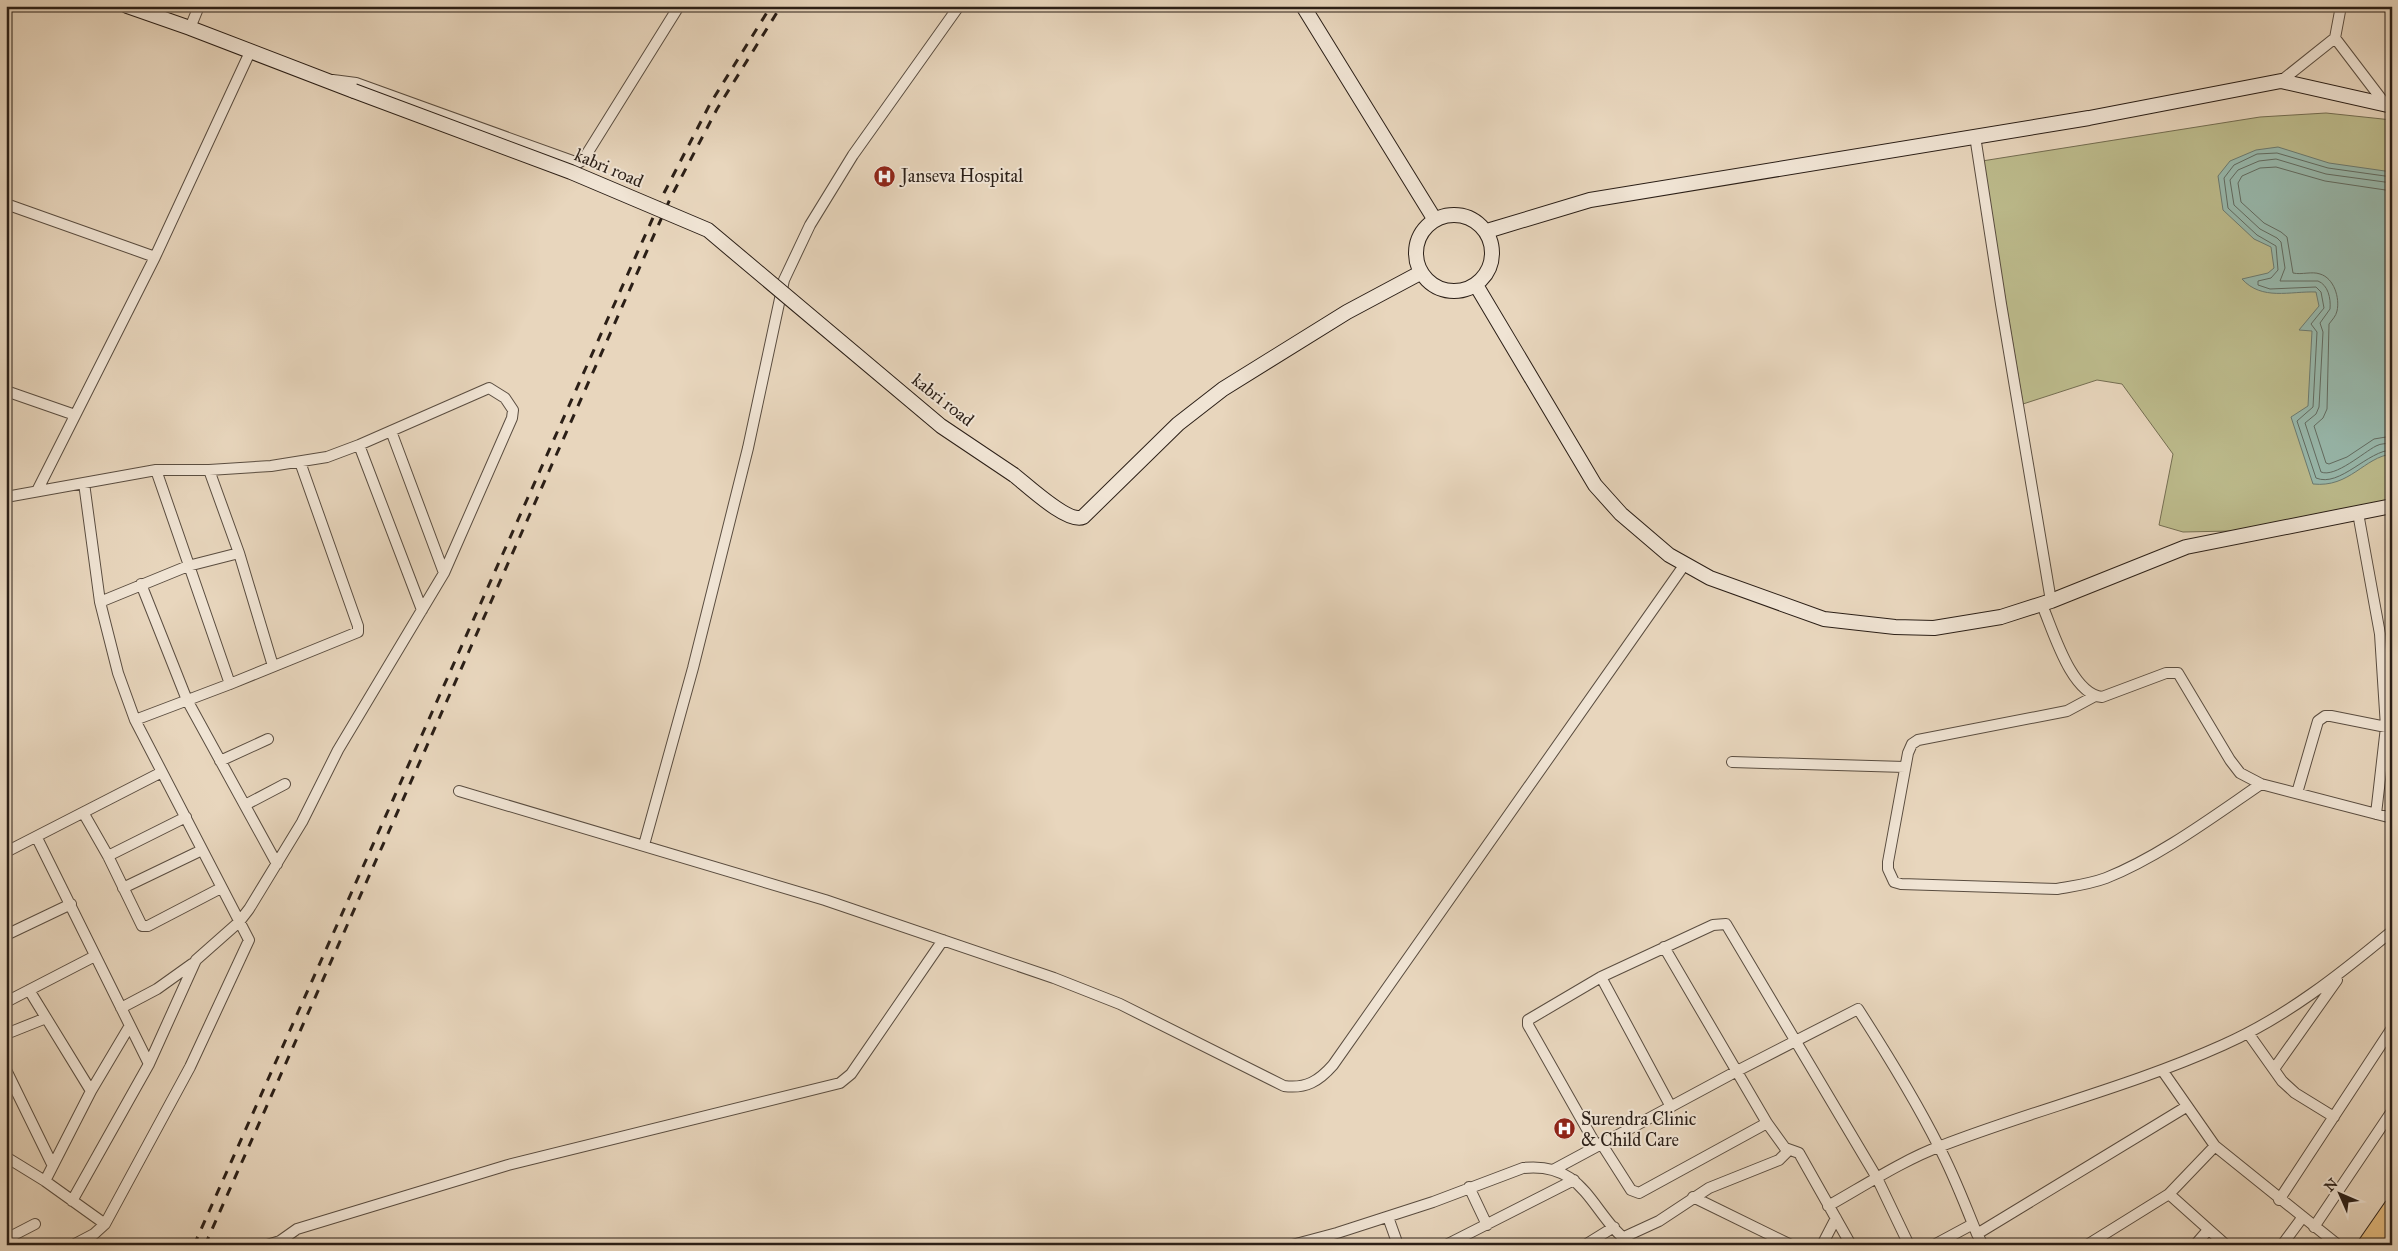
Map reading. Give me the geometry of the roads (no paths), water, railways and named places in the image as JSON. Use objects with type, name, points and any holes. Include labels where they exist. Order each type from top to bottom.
[{"type":"main road","points":[[2365,1245],[2392,1206]]},
{"type":"main road","points":[[2380,1245],[2392,1228]]},
{"type":"street","name":"kabri road","points":[[127,6],[571,172],[708,230],[942,426],[1014,475],[1068,516],[1083,517],[1178,424],[1223,389],[1347,312],[1420,273]]},
{"type":"street","points":[[190,28],[198,6]]},
{"type":"street","points":[[326,80],[350,81],[578,163],[582,160],[679,6]]},
{"type":"street","points":[[644,845],[693,668],[744,466],[784,280],[810,225],[853,155],[959,6]]},
{"type":"street","points":[[1303,6],[1435,220]]},
{"type":"street","points":[[2281,81],[2335,38],[2341,6]]},
{"type":"street","points":[[2335,38],[2389,105]]},
{"type":"street","points":[[37,491],[155,256],[250,52]]},
{"type":"street","points":[[1486,231],[1590,200],[2089,118],[2281,81],[2389,105]]},
{"type":"street","points":[[1975,136],[2047,603],[2074,680],[2080,687],[2095,696]]},
{"type":"street","points":[[6,204],[155,256]]},
{"type":"street","points":[[1446,215],[1462,215],[1474,220],[1486,231],[1492,246],[1492,260],[1486,275],[1476,285],[1463,291],[1446,291],[1434,286],[1420,273],[1416,260],[1416,246],[1421,233],[1435,220],[1446,215]]},
{"type":"street","points":[[1476,285],[1595,485],[1635,526],[1668,555],[1710,578],[1824,619],[1895,627],[1934,628],[2001,617],[2047,603],[2186,547],[2392,506]]},
{"type":"street","points":[[6,497],[156,470],[209,470],[300,462],[327,457],[359,445],[486,388],[497,391],[512,406],[512,418],[444,573],[338,750],[302,822],[277,864],[239,922],[181,974],[121,1008]]},
{"type":"street","points":[[6,391],[75,415]]},
{"type":"street","points":[[391,431],[444,573]]},
{"type":"street","points":[[359,445],[422,610]]},
{"type":"street","points":[[135,720],[353,635],[359,629],[300,462]]},
{"type":"street","points":[[156,470],[230,684]]},
{"type":"street","points":[[209,470],[239,553],[274,666]]},
{"type":"street","points":[[73,1245],[97,1232],[105,1224],[190,1067],[248,945],[248,936],[221,888],[135,720],[110,648],[100,602],[84,483]]},
{"type":"street","points":[[2358,513],[2380,634],[2389,728],[2376,814]]},
{"type":"street","points":[[100,602],[188,566],[239,553]]},
{"type":"street","points":[[459,791],[825,900],[1054,978],[1120,1004],[1284,1086],[1304,1086],[1318,1081],[1333,1065],[1685,564]]},
{"type":"street","points":[[141,584],[186,700],[277,864]]},
{"type":"street","points":[[2380,634],[2392,632]]},
{"type":"street","points":[[2260,784],[2143,860],[2105,878],[2083,885],[2057,889],[1902,884],[1894,882],[1890,876],[1888,862],[1905,767],[1909,748],[1918,740],[2067,712],[2095,696],[2108,696],[2166,673],[2178,673],[2230,760],[2240,773],[2260,784],[2392,818]]},
{"type":"street","points":[[2297,793],[2318,722],[2321,718],[2331,716],[2389,728]]},
{"type":"street","points":[[220,761],[268,739]]},
{"type":"street","points":[[1732,762],[1905,767]]},
{"type":"street","points":[[6,852],[84,814],[162,772]]},
{"type":"street","points":[[244,805],[285,784]]},
{"type":"street","points":[[84,814],[108,856],[138,921],[145,927],[221,888]]},
{"type":"street","points":[[108,856],[186,817]]},
{"type":"street","points":[[36,838],[71,904],[148,1064]]},
{"type":"street","points":[[123,888],[202,850]]},
{"type":"street","points":[[6,935],[71,904]]},
{"type":"street","points":[[1767,1123],[1639,1193],[1631,1190],[1598,1144],[1527,1024],[1531,1017],[1601,977],[1713,925],[1726,924],[1878,1178],[1909,1245]]},
{"type":"street","points":[[1828,1206],[1939,1146],[2162,1070],[2248,1032],[2290,1009],[2342,973],[2392,932]]},
{"type":"street","points":[[267,1245],[288,1240],[297,1229],[508,1165],[840,1083],[851,1074],[943,940]]},
{"type":"street","points":[[1664,947],[1767,1123],[1788,1151],[1799,1153],[1851,1245]]},
{"type":"street","points":[[6,1002],[95,956]]},
{"type":"street","points":[[72,1201],[148,1064],[196,960]]},
{"type":"street","points":[[2274,1069],[2342,973]]},
{"type":"street","points":[[1601,977],[1671,1107]]},
{"type":"street","points":[[29,990],[91,1091]]},
{"type":"street","points":[[1553,1170],[1598,1144],[1858,1009],[1903,1080],[1939,1146],[1975,1229],[1984,1245]]},
{"type":"street","points":[[6,1034],[46,1018]]},
{"type":"street","points":[[45,1181],[52,1164],[91,1091],[129,1027]]},
{"type":"street","points":[[2279,1200],[2392,1028]]},
{"type":"street","points":[[2248,1032],[2274,1069],[2295,1093],[2334,1117]]},
{"type":"street","points":[[6,1070],[52,1164]]},
{"type":"street","points":[[2162,1070],[2186,1108],[2215,1146],[2279,1200],[2338,1245]]},
{"type":"street","points":[[1934,1245],[1975,1229],[2186,1108]]},
{"type":"street","points":[[2314,1227],[2392,1111]]},
{"type":"street","points":[[2087,1245],[2169,1194],[2215,1146]]},
{"type":"street","points":[[1292,1245],[1434,1202],[1469,1187],[1523,1168],[1536,1167],[1553,1170],[1574,1180],[1592,1198],[1629,1243],[1693,1198],[1718,1184],[1773,1163],[1788,1151]]},
{"type":"street","points":[[6,1158],[45,1181],[105,1224]]},
{"type":"street","points":[[1446,1245],[1574,1180]]},
{"type":"street","points":[[1469,1187],[1487,1225]]},
{"type":"street","points":[[2169,1194],[2226,1245]]},
{"type":"street","points":[[1693,1198],[1791,1245]]},
{"type":"street","points":[[1388,1217],[1398,1245]]},
{"type":"street","points":[[1822,1245],[1836,1218]]},
{"type":"street","points":[[2282,1245],[2302,1218]]},
{"type":"street","points":[[6,1239],[35,1224]]},
{"type":"street","points":[[1585,1245],[1614,1227]]},
{"type":"street","points":[[2195,1245],[2208,1230]]},
{"type":"water","points":[[2278,147],[2329,163],[2392,172],[2392,454],[2382,456],[2347,477],[2326,484],[2313,484],[2291,417],[2308,406],[2312,331],[2299,330],[2319,306],[2316,292],[2267,293],[2250,286],[2242,279],[2268,273],[2274,268],[2271,247],[2254,239],[2223,210],[2218,176],[2230,161],[2256,150]]},
{"type":"railway","points":[[194,1245],[664,193],[710,104],[771,6]]},
{"type":"railway","points":[[205,1245],[670,199],[717,109],[781,6]]},
{"type":"place","name":"Janseva Hospital","points":[[885,176]]},
{"type":"place","name":"Surendra Clinic & Child Care","points":[[1565,1129]]}]
